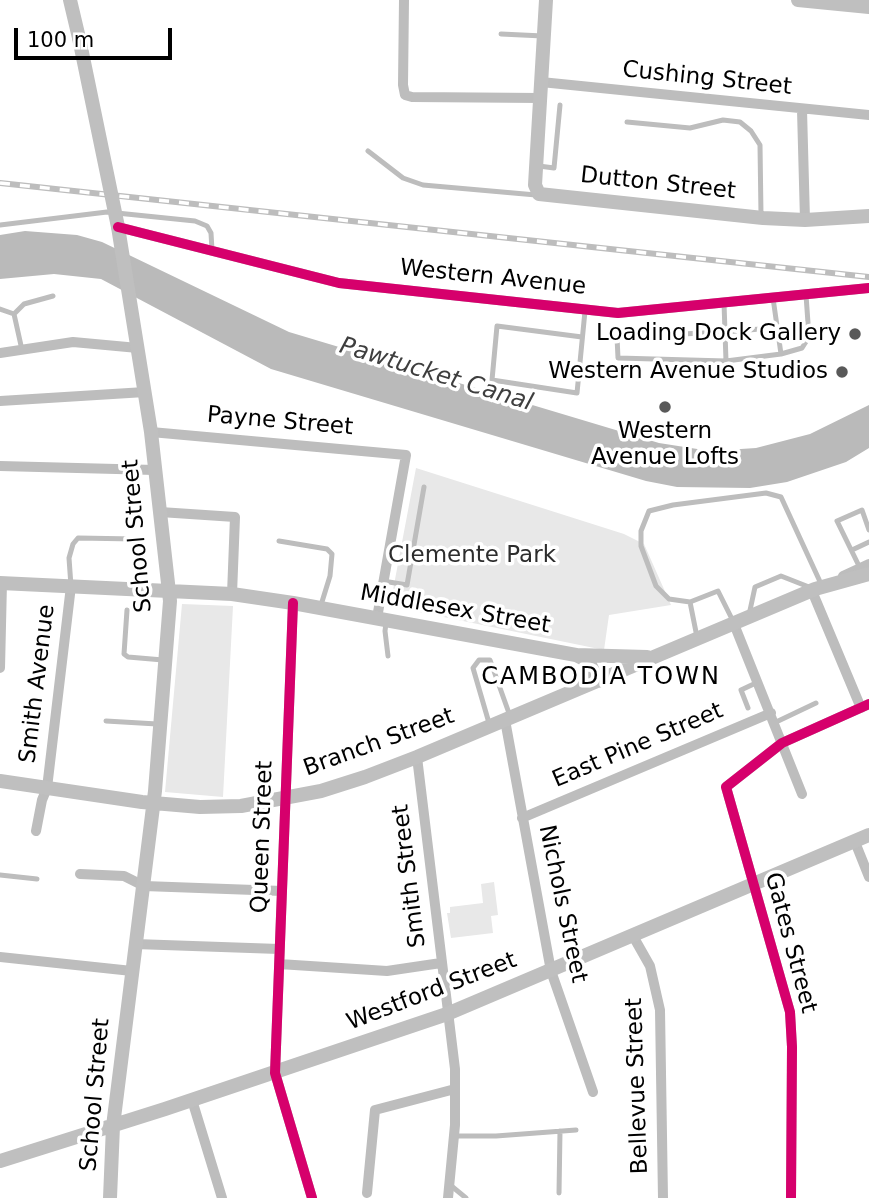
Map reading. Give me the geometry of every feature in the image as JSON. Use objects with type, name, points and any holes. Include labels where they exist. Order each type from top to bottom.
[{"type":"main road","name":"School Street","points":[[70,0],[118,228],[131,305],[151,432],[169,591],[154,803],[113,1126],[110,1198]]},
{"type":"main road","points":[[543,195],[535,188],[546,0]]},
{"type":"main road","points":[[798,0],[869,7]]},
{"type":"main road","name":"Dutton Street","points":[[543,195],[761,218],[804,220],[869,216]]},
{"type":"main road","points":[[598,681],[866,569]]},
{"type":"main road","name":"Middlesex Street","points":[[1,583],[232,594],[293,603],[576,655],[588,662],[598,681]]},
{"type":"main road","points":[[576,655],[656,657]]},
{"type":"main road","name":"Branch Street","points":[[0,781],[200,807],[241,806],[286,799],[365,777],[598,681]]},
{"type":"main road","name":"Westford Street","points":[[0,1161],[275,1073],[447,1014],[862,839]]},
{"type":"street","points":[[404,0],[405,95],[540,98]]},
{"type":"street","name":"Cushing Street","points":[[541,82],[869,115]]},
{"type":"street","points":[[802,110],[804,220]]},
{"type":"street","name":"Western Avenue","points":[[118,228],[339,283],[618,313],[869,288]]},
{"type":"street","points":[[0,353],[81,342],[138,348]]},
{"type":"street","points":[[0,401],[145,392]]},
{"type":"street","name":"Payne Street","points":[[151,432],[406,455],[383,581]]},
{"type":"street","points":[[0,466],[155,470]]},
{"type":"street","points":[[160,512],[235,517],[232,594]]},
{"type":"street","points":[[382,619],[383,581]]},
{"type":"street","points":[[0,668],[1,583]]},
{"type":"street","name":"Smith Avenue","points":[[36,831],[47,788],[71,586]]},
{"type":"street","points":[[782,743],[865,706],[817,589]]},
{"type":"street","name":"Queen Street","points":[[293,603],[275,1073],[312,1198]]},
{"type":"street","points":[[734,624],[802,794]]},
{"type":"street","name":"East Pine Street","points":[[522,818],[772,718]]},
{"type":"street","name":"Nichols Street","points":[[508,719],[522,818],[551,971],[593,1092]]},
{"type":"street","name":"Gates Street","points":[[782,743],[726,787],[790,1013],[793,1047],[791,1198]]},
{"type":"street","name":"Smith Street","points":[[417,757],[455,1089],[448,1198]]},
{"type":"street","points":[[862,839],[869,877]]},
{"type":"street","points":[[80,874],[124,876],[144,886],[282,891]]},
{"type":"street","name":"Bellevue Street","points":[[633,936],[650,966],[660,1010],[663,1198]]},
{"type":"street","points":[[135,944],[279,949]]},
{"type":"street","points":[[0,957],[132,971]]},
{"type":"street","points":[[279,964],[387,971],[441,963]]},
{"type":"street","points":[[367,1193],[375,1110],[455,1089]]},
{"type":"street","points":[[192,1100],[222,1198]]},
{"type":"lane","points":[[501,34],[544,36]]},
{"type":"lane","points":[[536,166],[554,168],[560,105]]},
{"type":"lane","points":[[626,122],[690,128],[723,120],[740,122],[751,131],[760,145],[761,218]]},
{"type":"lane","points":[[368,150],[403,177],[422,185],[543,195]]},
{"type":"lane","points":[[0,225],[107,212],[195,221],[207,226],[211,233],[212,252]]},
{"type":"lane","points":[[760,329],[617,337],[618,358],[726,361],[781,354],[802,348],[809,337],[806,295]]},
{"type":"lane","points":[[14,314],[24,304],[53,296]]},
{"type":"lane","points":[[773,298],[781,354]]},
{"type":"lane","points":[[724,303],[726,361]]},
{"type":"lane","points":[[0,309],[14,314]]},
{"type":"lane","points":[[582,337],[497,326],[492,380],[577,393],[585,310]]},
{"type":"lane","points":[[14,314],[22,350]]},
{"type":"lane","points":[[383,581],[407,585],[424,487]]},
{"type":"lane","points":[[734,624],[718,591],[690,603],[669,599],[656,586],[641,546],[641,531],[649,511],[673,505],[766,493],[781,497],[817,589]]},
{"type":"lane","points":[[866,569],[836,521],[862,510],[869,530]]},
{"type":"lane","points":[[71,586],[69,558],[78,538],[135,538]]},
{"type":"lane","points":[[279,541],[327,549],[331,554],[330,576],[320,608]]},
{"type":"lane","points":[[852,550],[869,542]]},
{"type":"lane","points":[[749,618],[755,586],[781,576],[817,589]]},
{"type":"lane","points":[[690,603],[697,639]]},
{"type":"lane","points":[[127,610],[124,654],[128,657],[166,660]]},
{"type":"lane","points":[[382,619],[388,656]]},
{"type":"lane","points":[[490,726],[473,668],[479,660],[490,660],[508,719]]},
{"type":"lane","points":[[748,708],[741,690],[758,682]]},
{"type":"lane","points":[[772,718],[816,703]]},
{"type":"lane","points":[[106,721],[161,725]]},
{"type":"lane","points":[[0,875],[37,879]]},
{"type":"lane","points":[[454,1136],[576,1130]]},
{"type":"lane","points":[[559,1193],[561,1131]]},
{"type":"lane","points":[[449,1184],[466,1198]]},
{"type":"green space","name":"Clemente Park","points":[[416,468],[624,534],[644,544],[671,605],[609,615],[604,650],[390,606]]},
{"type":"green space","points":[[182,604],[233,606],[223,797],[165,792]]},
{"type":"green space","points":[[494,882],[498,915],[491,916],[493,933],[451,938],[447,913],[450,913],[450,907],[483,903],[481,884]]},
{"type":"shaded area","points":[[25,231],[77,235],[102,242],[289,332],[659,443],[710,451],[756,448],[810,434],[869,405],[869,448],[846,462],[787,482],[750,488],[677,487],[646,481],[271,369],[101,279],[54,274],[0,279],[0,235]]},
{"type":"railway","points":[[0,183],[869,277]]},
{"type":"cycle path","points":[[118,227],[339,283],[618,313],[869,288]]},
{"type":"cycle path","points":[[293,603],[275,1073],[312,1198]]},
{"type":"cycle path","points":[[791,1198],[790,1012],[726,787],[782,743],[869,704]]},
{"type":"place","name":"Loading Dock Gallery","points":[[855,334]]},
{"type":"place","name":"Western Avenue Studios","points":[[842,372]]},
{"type":"place","name":"Western Avenue Lofts","points":[[665,407]]},
{"type":"district","name":"CAMBODIA TOWN","points":[[601,678]]},
{"type":"water label","name":"Pawtucket Canal","points":[[436,375]]}]
